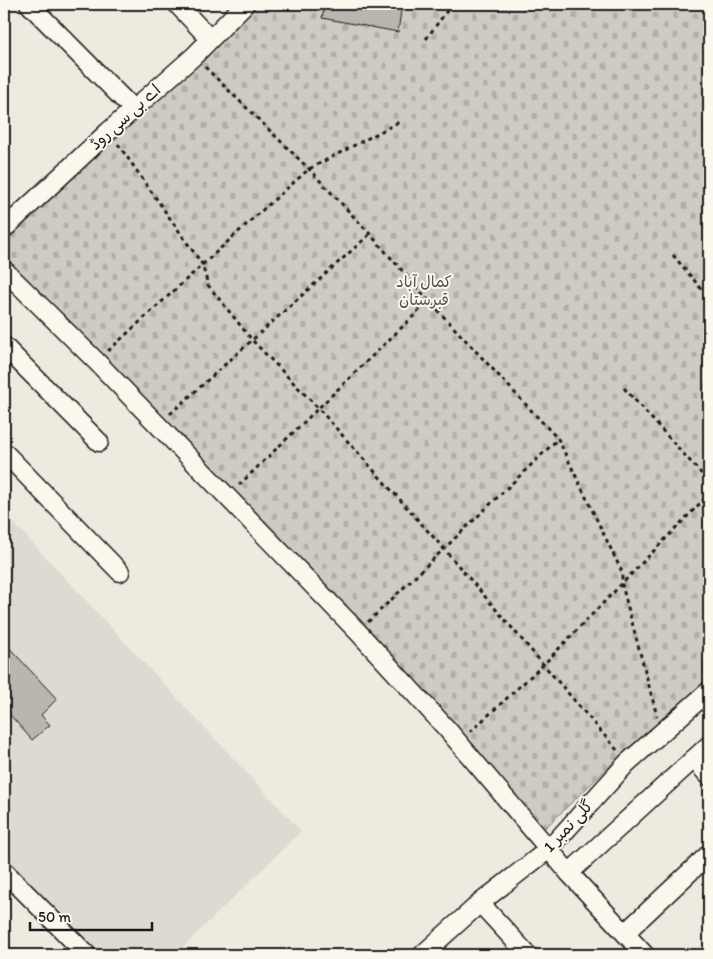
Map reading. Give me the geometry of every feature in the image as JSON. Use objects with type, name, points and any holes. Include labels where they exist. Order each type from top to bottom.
[{"type":"street","points":[[29,4],[134,109]]},
{"type":"street","points":[[177,4],[210,39]]},
{"type":"street","name":"اے بی سی روڈ","points":[[4,229],[194,56],[245,4]]},
{"type":"street","points":[[4,270],[96,361],[358,632],[458,742],[568,873],[645,955]]},
{"type":"street","points":[[4,346],[99,442]]},
{"type":"street","points":[[4,452],[120,572]]},
{"type":"street","name":"گلی نمبر 1","points":[[422,955],[480,903],[549,849],[627,763],[709,691]]},
{"type":"street","points":[[568,873],[709,745]]},
{"type":"street","points":[[694,759],[709,776]]},
{"type":"street","points":[[625,933],[709,854]]},
{"type":"street","points":[[4,871],[87,955]]},
{"type":"street","points":[[480,903],[528,955]]},
{"type":"path","points":[[426,39],[452,4]]},
{"type":"path","points":[[194,56],[309,170],[370,234],[429,301],[558,438],[622,572],[622,585],[662,733]]},
{"type":"path","points":[[96,361],[309,170],[399,122]]},
{"type":"path","points":[[109,132],[202,264],[208,285],[252,340],[318,408],[444,549],[627,763]]},
{"type":"path","points":[[158,425],[370,234]]},
{"type":"path","points":[[673,255],[709,298]]},
{"type":"path","points":[[227,496],[429,301]]},
{"type":"path","points":[[624,388],[709,482]]},
{"type":"path","points":[[358,632],[558,438]]},
{"type":"path","points":[[458,742],[485,720],[543,665],[709,494]]},
{"type":"shaded area","points":[[10,519],[301,831],[175,955],[85,955],[4,864],[4,525]]},
{"type":"green space","name":"کمال آباد قبرستان","points":[[249,4],[709,4],[709,678],[676,712],[621,755],[544,829],[358,632],[4,268],[4,237]]},
{"type":"building","points":[[325,4],[402,4],[398,32],[322,18]]},
{"type":"building","points":[[4,642],[57,699],[41,715],[50,725],[32,740],[4,708]]}]
